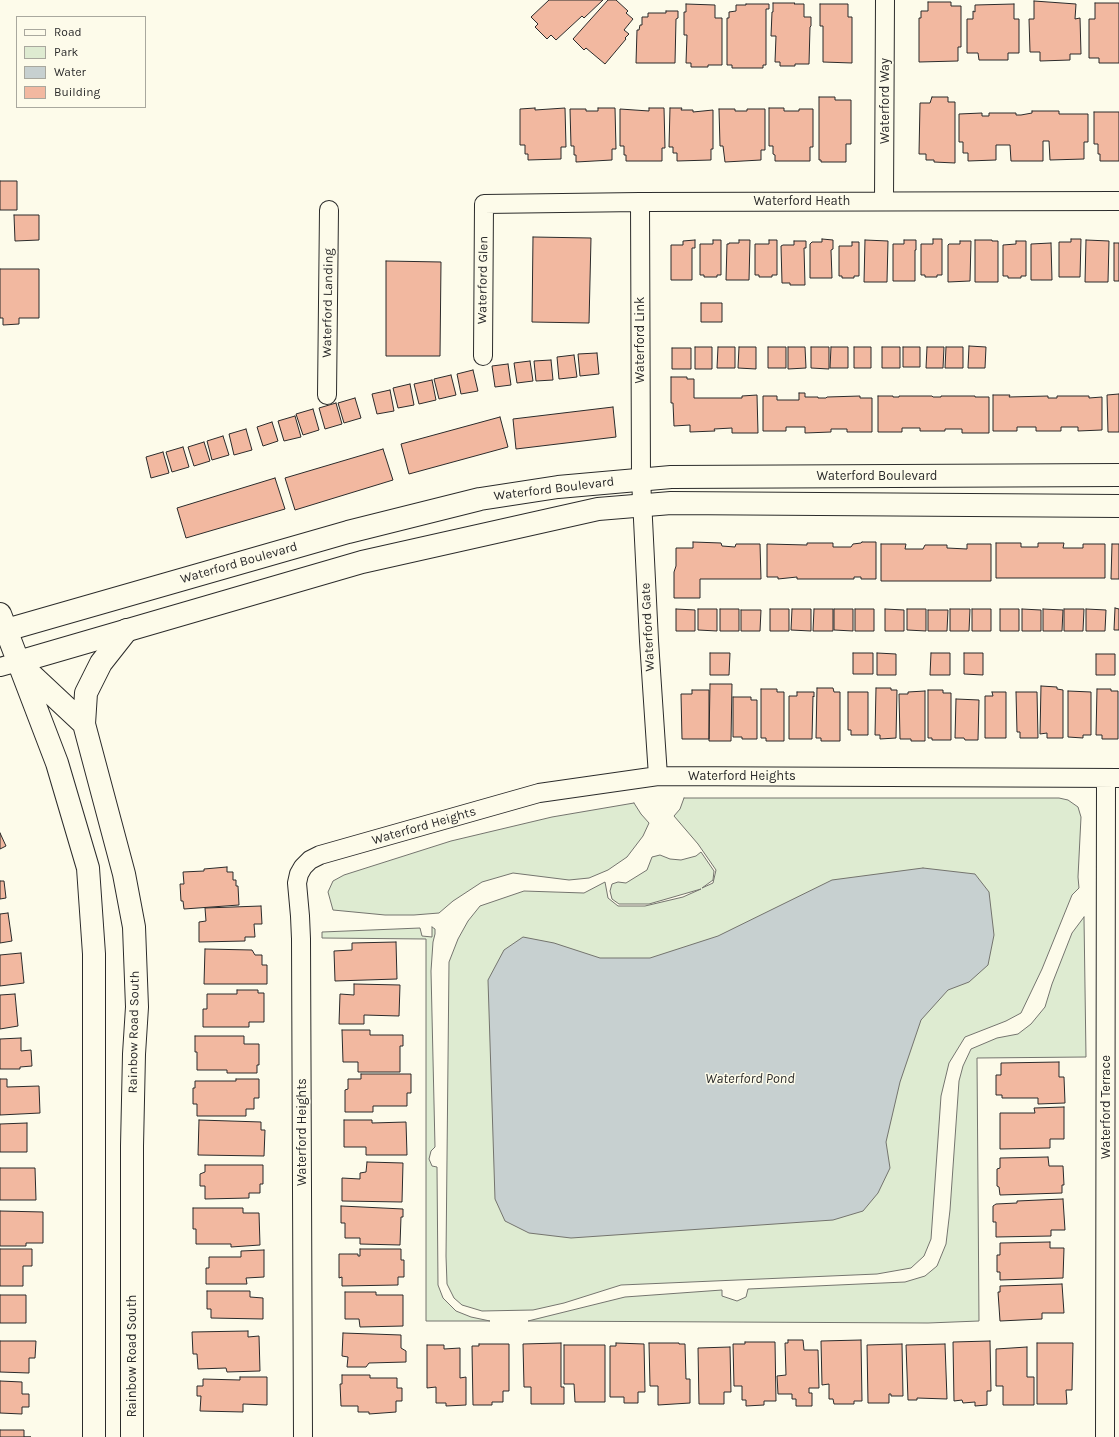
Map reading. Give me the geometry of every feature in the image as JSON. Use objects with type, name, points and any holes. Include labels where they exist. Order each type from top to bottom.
[{"type":"street","name":"Waterford Way","points":[[884,201],[885,0]]},
{"type":"street","name":"Waterford Heath","points":[[484,204],[1119,200]]},
{"type":"street","name":"Waterford Link","points":[[640,202],[641,479]]},
{"type":"street","name":"Waterford Glen","points":[[483,356],[484,204]]},
{"type":"street","name":"Waterford Landing","points":[[327,395],[329,210]]},
{"type":"street","name":"Waterford Boulevard","points":[[2,625],[348,532],[480,499],[558,487],[671,477],[1119,475]]},
{"type":"street","name":"Waterford Gate","points":[[641,479],[649,641],[658,776]]},
{"type":"street","name":"Waterford Boulevard","points":[[9,664],[362,562],[598,509],[614,509],[671,503],[1119,506]]},
{"type":"street","points":[[2,625],[9,664],[57,763],[88,868],[94,954],[94,1437]]},
{"type":"street","points":[[84,724],[86,693],[101,663],[127,630]]},
{"type":"street","points":[[9,664],[84,724]]},
{"type":"street","name":"Rainbow Road South","points":[[84,724],[124,874],[134,927],[138,1007],[134,1054],[132,1146],[132,1437]]},
{"type":"street","name":"Waterford Heights","points":[[303,1437],[301,939],[297,883],[299,874],[310,860],[539,794],[658,776],[1113,778]]},
{"type":"street","name":"Waterford Terrace","points":[[1105,1437],[1113,778]]},
{"type":"green space","points":[[684,798],[1059,798],[1068,800],[1078,807],[1081,817],[1078,877],[1079,888],[1072,895],[1042,969],[1021,1013],[1006,1021],[965,1037],[949,1063],[941,1096],[931,1239],[924,1256],[911,1268],[877,1274],[621,1285],[564,1303],[533,1310],[482,1311],[462,1305],[454,1298],[447,1284],[446,1256],[449,962],[458,939],[468,921],[480,906],[524,891],[584,893],[605,882],[608,898],[618,906],[645,906],[683,897],[701,889],[649,904],[619,904],[612,899],[610,891],[612,884],[618,882],[626,883],[647,870],[652,857],[660,855],[670,859],[681,860],[696,856],[701,852],[714,871],[713,880],[702,888],[713,883],[716,870],[698,844],[674,816],[680,809]]},
{"type":"green space","points":[[634,803],[649,823],[643,836],[627,857],[608,870],[589,878],[569,880],[513,873],[482,882],[453,901],[439,913],[385,915],[333,910],[328,892],[333,881],[344,875],[451,841],[552,817]]},
{"type":"green space","points":[[1084,917],[1086,1057],[977,1058],[979,1321],[928,1323],[528,1321],[625,1297],[722,1290],[722,1296],[737,1301],[746,1297],[748,1289],[905,1282],[925,1276],[937,1266],[946,1244],[950,1210],[959,1081],[963,1066],[971,1049],[997,1038],[1018,1034],[1031,1024],[1045,1007],[1052,984],[1072,933]]},
{"type":"green space","points":[[432,927],[435,929],[431,971],[435,1147],[431,1151],[429,1159],[432,1166],[437,1167],[438,1285],[443,1298],[456,1311],[471,1317],[490,1321],[426,1321],[426,939],[322,938],[322,932],[420,928],[422,936],[432,937]]},
{"type":"water","name":"Waterford Pond","points":[[923,868],[975,874],[989,892],[994,935],[988,965],[969,982],[948,990],[921,1020],[900,1082],[886,1142],[890,1168],[878,1193],[863,1211],[833,1220],[571,1238],[529,1233],[505,1221],[495,1199],[488,980],[504,950],[523,937],[554,943],[600,958],[650,958],[718,936],[832,880]]},
{"type":"building","points":[[549,0],[603,0],[584,18],[582,16],[556,40],[551,35],[547,39],[535,27],[538,24],[531,17]]},
{"type":"building","points":[[608,0],[616,0],[628,11],[626,13],[633,19],[624,30],[629,34],[625,38],[626,39],[605,64],[586,48],[584,50],[573,39]]},
{"type":"building","points":[[1034,1],[1076,4],[1075,19],[1080,18],[1081,54],[1070,54],[1070,60],[1040,61],[1040,52],[1030,52],[1029,19],[1034,19]]},
{"type":"building","points":[[928,2],[951,2],[951,6],[961,6],[961,47],[958,47],[958,61],[919,62],[919,18],[921,18],[921,11],[928,11]]},
{"type":"building","points":[[773,3],[804,4],[804,17],[811,17],[809,64],[780,66],[780,62],[775,62],[776,36],[771,36]]},
{"type":"building","points":[[1095,3],[1119,3],[1119,63],[1099,63],[1099,58],[1089,58],[1089,19],[1095,19]]},
{"type":"building","points":[[686,4],[715,5],[715,18],[722,18],[722,65],[691,67],[691,63],[686,63],[687,35],[684,35],[684,12],[686,12]]},
{"type":"building","points":[[769,4],[769,9],[766,9],[766,65],[763,65],[763,68],[732,68],[732,65],[727,65],[727,18],[729,18],[729,12],[736,11],[736,5]]},
{"type":"building","points":[[820,4],[848,4],[848,17],[852,17],[852,63],[823,62],[823,26],[820,26]]},
{"type":"building","points":[[1014,4],[1014,19],[1019,19],[1019,53],[1008,53],[1008,60],[979,60],[978,53],[967,53],[967,19],[973,19],[975,5]]},
{"type":"building","points":[[666,11],[678,11],[678,18],[676,19],[675,63],[636,63],[637,30],[639,30],[640,25],[642,25],[642,17],[648,17],[648,13],[666,13]]},
{"type":"building","points":[[819,97],[835,97],[835,100],[851,100],[851,144],[846,144],[846,162],[821,162],[821,160],[819,160]]},
{"type":"building","points":[[932,97],[948,97],[948,102],[955,102],[955,163],[926,160],[926,154],[919,154],[920,103],[930,103]]},
{"type":"building","points":[[535,108],[535,110],[565,108],[566,147],[561,147],[561,159],[528,160],[528,154],[525,154],[525,145],[520,145],[520,109]]},
{"type":"building","points":[[598,108],[615,108],[616,149],[612,149],[612,160],[576,162],[574,146],[571,146],[570,109],[598,111]]},
{"type":"building","points":[[649,108],[664,108],[665,148],[662,148],[662,161],[626,161],[624,146],[620,146],[620,109],[649,111]]},
{"type":"building","points":[[670,108],[682,108],[681,110],[693,110],[693,112],[713,110],[713,149],[711,149],[711,160],[677,161],[677,153],[673,153],[673,147],[669,147]]},
{"type":"building","points":[[769,108],[784,108],[784,111],[813,109],[813,147],[810,147],[810,161],[775,161],[773,146],[769,146]]},
{"type":"building","points":[[719,109],[747,111],[747,109],[765,109],[765,150],[761,150],[761,160],[725,162],[723,146],[720,146]]},
{"type":"building","points":[[1032,111],[1059,111],[1059,114],[1088,114],[1088,142],[1084,142],[1084,159],[1050,160],[1049,141],[1043,141],[1043,161],[1011,161],[1010,145],[996,145],[996,160],[968,161],[968,153],[963,153],[963,142],[959,142],[959,114],[982,113],[982,116],[989,116],[989,113],[1016,113],[1016,115],[1021,115],[1032,113]]},
{"type":"building","points":[[1094,112],[1119,112],[1119,161],[1100,161],[1098,144],[1094,144]]},
{"type":"building","points":[[0,181],[17,181],[17,210],[0,210]]},
{"type":"building","points":[[14,215],[39,215],[39,240],[15,241]]},
{"type":"building","points":[[533,237],[591,238],[589,323],[532,322]]},
{"type":"building","points":[[822,239],[833,240],[833,249],[831,250],[832,278],[810,278],[810,244],[812,242],[822,242]]},
{"type":"building","points":[[933,239],[942,239],[942,275],[937,275],[937,277],[925,277],[925,275],[921,275],[921,244],[933,244]]},
{"type":"building","points":[[1071,239],[1081,239],[1080,277],[1059,277],[1059,242],[1071,242]]},
{"type":"building","points":[[695,240],[695,248],[692,248],[692,280],[671,280],[671,245],[683,245],[683,241]]},
{"type":"building","points":[[713,240],[721,240],[721,275],[717,275],[717,277],[704,277],[704,275],[700,275],[700,244],[713,244]]},
{"type":"building","points":[[739,240],[750,240],[749,280],[726,280],[727,244],[739,243]]},
{"type":"building","points":[[769,240],[777,240],[777,275],[772,275],[772,277],[759,277],[759,275],[755,275],[755,244],[769,244]]},
{"type":"building","points":[[865,240],[888,241],[887,282],[864,282]]},
{"type":"building","points":[[904,240],[916,240],[915,281],[893,281],[893,244],[904,244]]},
{"type":"building","points":[[975,240],[998,241],[998,282],[975,282]]},
{"type":"building","points":[[1086,240],[1109,241],[1108,282],[1085,282]]},
{"type":"building","points":[[794,241],[806,241],[806,248],[804,248],[805,285],[790,285],[790,283],[782,283],[781,246],[794,245]]},
{"type":"building","points":[[960,241],[971,241],[970,281],[948,282],[948,245],[960,244]]},
{"type":"building","points":[[1016,241],[1026,241],[1026,276],[1021,276],[1021,278],[1008,278],[1008,276],[1003,276],[1003,245],[1016,244]]},
{"type":"building","points":[[852,242],[859,242],[859,276],[854,276],[854,278],[842,278],[842,276],[839,276],[839,246],[852,246]]},
{"type":"building","points":[[1051,243],[1052,280],[1031,280],[1031,244]]},
{"type":"building","points":[[1114,243],[1119,243],[1119,281],[1114,281]]},
{"type":"building","points":[[386,261],[441,262],[440,356],[386,356]]},
{"type":"building","points":[[0,269],[39,269],[39,318],[19,318],[19,324],[3,325],[3,318],[0,318]]},
{"type":"building","points":[[701,303],[722,303],[722,322],[701,322]]},
{"type":"building","points":[[969,346],[986,347],[985,368],[968,368]]},
{"type":"building","points":[[695,347],[712,347],[712,369],[695,369]]},
{"type":"building","points":[[718,347],[735,347],[735,368],[717,368]]},
{"type":"building","points":[[739,347],[756,347],[756,369],[738,368]]},
{"type":"building","points":[[768,347],[786,347],[786,368],[768,368]]},
{"type":"building","points":[[788,347],[805,347],[806,368],[788,369]]},
{"type":"building","points":[[811,347],[829,347],[829,369],[811,368]]},
{"type":"building","points":[[831,347],[848,347],[848,368],[830,368]]},
{"type":"building","points":[[854,347],[871,347],[871,368],[854,368]]},
{"type":"building","points":[[882,347],[900,347],[900,368],[882,368]]},
{"type":"building","points":[[903,347],[920,347],[920,367],[903,367]]},
{"type":"building","points":[[927,347],[944,347],[943,368],[926,368]]},
{"type":"building","points":[[946,347],[963,347],[963,368],[945,368]]},
{"type":"building","points":[[672,348],[691,348],[691,369],[672,369]]},
{"type":"building","points":[[597,353],[599,374],[580,376],[578,354]]},
{"type":"building","points":[[574,355],[577,377],[559,379],[557,357]]},
{"type":"building","points":[[551,360],[553,380],[536,381],[534,361]]},
{"type":"building","points":[[530,361],[533,381],[517,383],[514,363]]},
{"type":"building","points":[[508,364],[511,385],[495,387],[492,366]]},
{"type":"building","points":[[473,370],[478,391],[461,394],[457,374]]},
{"type":"building","points":[[451,375],[456,395],[439,399],[434,379]]},
{"type":"building","points":[[671,377],[687,377],[687,379],[694,379],[694,398],[742,398],[742,396],[757,395],[758,433],[732,433],[732,428],[714,429],[715,431],[690,432],[690,425],[674,426],[673,403],[671,403]]},
{"type":"building","points":[[432,380],[436,400],[419,404],[414,384]]},
{"type":"building","points":[[410,384],[414,405],[398,408],[393,388]]},
{"type":"building","points":[[390,390],[394,411],[377,414],[372,394]]},
{"type":"building","points":[[799,393],[805,393],[805,397],[818,398],[860,396],[860,398],[872,398],[872,432],[847,432],[847,429],[831,429],[831,432],[805,433],[805,427],[786,427],[786,431],[763,431],[763,396],[777,396],[777,400],[799,400]]},
{"type":"building","points":[[1119,394],[1119,432],[1108,432],[1107,395]]},
{"type":"building","points":[[993,395],[1010,395],[1009,397],[1048,396],[1048,398],[1057,398],[1057,396],[1089,396],[1089,398],[1102,397],[1102,430],[1078,431],[1078,427],[1061,427],[1061,431],[1036,431],[1036,427],[1017,427],[1017,431],[993,431]]},
{"type":"building","points":[[878,396],[989,397],[989,433],[962,433],[962,429],[920,431],[920,428],[902,428],[902,432],[878,432]]},
{"type":"building","points":[[355,398],[361,418],[344,423],[338,403]]},
{"type":"building","points":[[336,403],[342,424],[325,429],[319,408]]},
{"type":"building","points":[[613,407],[616,437],[516,449],[513,419]]},
{"type":"building","points":[[313,409],[319,430],[303,435],[296,414]]},
{"type":"building","points":[[295,416],[301,437],[284,441],[278,421]]},
{"type":"building","points":[[500,417],[508,447],[409,474],[401,444]]},
{"type":"building","points":[[272,422],[278,441],[263,446],[257,427]]},
{"type":"building","points":[[246,429],[252,450],[234,455],[229,434]]},
{"type":"building","points":[[223,436],[229,455],[212,460],[207,441]]},
{"type":"building","points":[[204,442],[210,461],[194,466],[188,447]]},
{"type":"building","points":[[183,447],[189,467],[172,472],[166,452]]},
{"type":"building","points":[[383,449],[393,480],[295,510],[285,478]]},
{"type":"building","points":[[163,452],[169,473],[151,478],[146,457]]},
{"type":"building","points":[[275,478],[285,509],[186,538],[177,508]]},
{"type":"building","points":[[693,542],[721,543],[722,546],[735,547],[736,544],[760,544],[761,579],[700,579],[700,598],[674,598],[676,548],[693,548]]},
{"type":"building","points":[[862,542],[876,542],[876,579],[861,579],[861,577],[854,577],[854,579],[797,579],[797,577],[778,579],[778,577],[767,577],[767,544],[807,545],[807,543],[833,543],[833,547],[851,547],[853,544]]},
{"type":"building","points":[[996,543],[1021,543],[1021,547],[1038,547],[1038,543],[1064,543],[1063,548],[1083,548],[1083,544],[1105,544],[1105,578],[996,578]]},
{"type":"building","points":[[881,544],[906,544],[905,549],[923,549],[925,545],[947,545],[947,548],[967,549],[967,544],[991,544],[991,581],[881,581]]},
{"type":"building","points":[[1112,544],[1119,544],[1119,579],[1111,579]]},
{"type":"building","points":[[1115,608],[1119,609],[1119,630],[1114,630]]},
{"type":"building","points":[[676,609],[695,610],[695,631],[676,631]]},
{"type":"building","points":[[698,609],[717,609],[717,631],[698,630]]},
{"type":"building","points":[[720,609],[739,609],[739,631],[720,631]]},
{"type":"building","points":[[770,609],[789,609],[789,631],[770,631]]},
{"type":"building","points":[[792,609],[811,609],[811,631],[791,630]]},
{"type":"building","points":[[814,609],[833,609],[833,631],[813,631]]},
{"type":"building","points":[[834,609],[853,609],[853,631],[834,630]]},
{"type":"building","points":[[855,609],[874,609],[874,631],[855,631]]},
{"type":"building","points":[[885,609],[904,610],[904,631],[885,631]]},
{"type":"building","points":[[907,609],[926,609],[926,631],[907,630]]},
{"type":"building","points":[[950,609],[970,609],[969,631],[950,631]]},
{"type":"building","points":[[972,609],[991,609],[991,631],[972,631]]},
{"type":"building","points":[[1000,609],[1019,609],[1019,631],[1000,631]]},
{"type":"building","points":[[1022,609],[1041,610],[1041,631],[1022,631]]},
{"type":"building","points":[[1043,609],[1063,610],[1062,631],[1043,631]]},
{"type":"building","points":[[1064,609],[1084,609],[1083,631],[1064,631]]},
{"type":"building","points":[[1086,609],[1106,610],[1105,631],[1086,631]]},
{"type":"building","points":[[741,610],[761,610],[760,631],[741,631]]},
{"type":"building","points":[[928,610],[948,610],[947,631],[928,631]]},
{"type":"building","points":[[710,653],[730,653],[729,675],[710,675]]},
{"type":"building","points":[[853,653],[873,653],[873,674],[853,674]]},
{"type":"building","points":[[877,653],[896,654],[896,675],[877,675]]},
{"type":"building","points":[[931,653],[950,653],[950,675],[930,675]]},
{"type":"building","points":[[964,653],[983,653],[983,675],[964,674]]},
{"type":"building","points":[[1096,654],[1115,654],[1115,675],[1096,675]]},
{"type":"building","points":[[710,684],[732,684],[731,741],[709,741]]},
{"type":"building","points":[[1041,686],[1057,687],[1057,689],[1063,690],[1063,738],[1047,738],[1047,733],[1040,734]]},
{"type":"building","points":[[817,688],[833,688],[834,692],[840,692],[840,741],[821,741],[821,738],[816,738]]},
{"type":"building","points":[[876,688],[891,688],[891,690],[897,690],[896,738],[880,739],[880,735],[875,735]]},
{"type":"building","points":[[761,689],[777,689],[777,692],[784,692],[784,741],[766,741],[766,738],[761,738]]},
{"type":"building","points":[[1097,689],[1111,689],[1111,691],[1118,691],[1118,739],[1102,739],[1102,735],[1096,735]]},
{"type":"building","points":[[692,690],[709,690],[709,739],[682,739],[681,694],[692,694]]},
{"type":"building","points":[[928,690],[943,690],[943,693],[951,693],[951,740],[932,740],[932,738],[928,738]]},
{"type":"building","points":[[925,691],[925,741],[900,739],[899,694]]},
{"type":"building","points":[[1068,691],[1091,692],[1091,735],[1083,735],[1083,738],[1068,737]]},
{"type":"building","points":[[797,692],[814,692],[812,739],[789,739],[789,696],[797,696]]},
{"type":"building","points":[[848,692],[868,692],[868,735],[851,735],[851,730],[848,730]]},
{"type":"building","points":[[992,692],[1006,692],[1006,738],[985,738],[985,696],[993,696]]},
{"type":"building","points":[[1016,692],[1037,692],[1038,738],[1020,738],[1020,732],[1017,732]]},
{"type":"building","points":[[733,697],[751,697],[751,700],[757,700],[757,739],[742,739],[742,737],[733,737]]},
{"type":"building","points":[[956,699],[979,700],[978,740],[955,738]]},
{"type":"building","points":[[0,833],[6,846],[0,849]]},
{"type":"building","points":[[227,867],[227,872],[233,872],[233,880],[236,880],[236,886],[238,886],[239,905],[184,909],[183,901],[181,901],[180,884],[184,884],[183,872],[204,871],[204,869]]},
{"type":"building","points":[[0,881],[4,881],[6,898],[0,899]]},
{"type":"building","points":[[261,906],[262,924],[254,924],[255,937],[245,937],[245,941],[199,942],[199,922],[206,921],[205,908]]},
{"type":"building","points":[[8,913],[12,941],[0,943],[0,914]]},
{"type":"building","points":[[396,942],[397,979],[335,981],[334,951],[352,950],[352,943]]},
{"type":"building","points":[[205,949],[252,950],[255,955],[262,955],[262,965],[267,965],[267,984],[204,984]]},
{"type":"building","points":[[21,953],[24,983],[0,986],[0,955]]},
{"type":"building","points":[[354,984],[400,985],[399,1016],[364,1015],[364,1024],[339,1024],[340,994],[354,995]]},
{"type":"building","points":[[237,990],[258,990],[258,993],[264,993],[264,1022],[249,1022],[249,1027],[203,1027],[203,1009],[207,1009],[207,994],[237,994]]},
{"type":"building","points":[[15,994],[18,1026],[0,1029],[0,995]]},
{"type":"building","points":[[342,1030],[370,1030],[370,1035],[403,1035],[403,1046],[400,1046],[400,1072],[358,1072],[358,1062],[343,1062]]},
{"type":"building","points":[[195,1036],[244,1036],[244,1044],[259,1044],[259,1065],[257,1065],[257,1073],[227,1073],[227,1070],[197,1070]]},
{"type":"building","points":[[21,1038],[21,1051],[31,1050],[32,1066],[20,1067],[20,1069],[0,1069],[0,1039]]},
{"type":"building","points":[[1059,1062],[1059,1077],[1064,1077],[1065,1103],[1038,1104],[1038,1098],[1002,1098],[1002,1095],[996,1095],[996,1075],[1001,1075],[1001,1063]]},
{"type":"building","points":[[361,1074],[411,1074],[411,1093],[407,1093],[407,1106],[373,1106],[373,1112],[345,1112],[345,1090],[348,1089],[348,1079],[361,1079]]},
{"type":"building","points":[[0,1079],[7,1079],[7,1087],[39,1086],[40,1113],[0,1115]]},
{"type":"building","points":[[236,1079],[259,1079],[259,1098],[254,1098],[254,1109],[246,1109],[246,1116],[197,1116],[197,1104],[193,1104],[193,1088],[195,1088],[195,1081],[236,1081]]},
{"type":"building","points":[[1064,1107],[1064,1139],[1050,1139],[1050,1148],[1000,1149],[1000,1113],[1035,1113],[1034,1108]]},
{"type":"building","points":[[199,1120],[261,1122],[261,1130],[265,1130],[264,1156],[198,1155]]},
{"type":"building","points":[[344,1120],[372,1120],[372,1123],[406,1122],[407,1155],[366,1155],[366,1147],[344,1147]]},
{"type":"building","points":[[27,1123],[27,1152],[0,1152],[0,1124]]},
{"type":"building","points":[[1048,1157],[1049,1166],[1063,1166],[1064,1185],[1062,1185],[1062,1193],[1000,1195],[999,1187],[997,1186],[997,1169],[1000,1168],[1000,1158]]},
{"type":"building","points":[[367,1162],[403,1163],[402,1202],[342,1201],[342,1178],[360,1179],[360,1173],[366,1172]]},
{"type":"building","points":[[205,1165],[263,1165],[263,1184],[260,1184],[260,1193],[249,1193],[249,1198],[205,1199],[205,1186],[200,1186],[200,1174],[205,1172]]},
{"type":"building","points":[[0,1168],[35,1168],[36,1200],[0,1200]]},
{"type":"building","points":[[1063,1199],[1065,1230],[1051,1230],[1051,1236],[996,1237],[996,1222],[993,1222],[993,1206],[996,1204],[1017,1203],[1017,1201]]},
{"type":"building","points":[[341,1206],[403,1209],[403,1217],[401,1217],[400,1245],[360,1244],[360,1238],[345,1238],[345,1223],[341,1223]]},
{"type":"building","points":[[193,1208],[243,1208],[243,1213],[259,1213],[260,1245],[231,1247],[231,1244],[196,1244],[196,1229],[193,1229]]},
{"type":"building","points":[[0,1211],[43,1212],[43,1243],[26,1243],[26,1246],[0,1246]]},
{"type":"building","points":[[1050,1242],[1050,1248],[1064,1248],[1063,1278],[1000,1280],[1000,1272],[997,1272],[997,1255],[1000,1255],[1000,1243]]},
{"type":"building","points":[[0,1249],[32,1249],[32,1266],[23,1266],[23,1286],[0,1286]]},
{"type":"building","points":[[360,1249],[401,1249],[401,1260],[404,1260],[404,1277],[398,1277],[398,1285],[342,1286],[342,1277],[339,1278],[339,1254],[358,1254],[358,1256],[360,1256]]},
{"type":"building","points":[[264,1250],[264,1277],[246,1278],[247,1284],[206,1284],[206,1268],[209,1268],[209,1257],[241,1257],[241,1251]]},
{"type":"building","points":[[1062,1284],[1064,1313],[1042,1313],[1042,1319],[1000,1321],[998,1292],[1000,1292],[1000,1286]]},
{"type":"building","points":[[207,1291],[250,1291],[250,1297],[263,1298],[263,1319],[211,1318],[211,1309],[207,1309]]},
{"type":"building","points":[[345,1292],[376,1292],[376,1295],[403,1295],[403,1326],[360,1327],[359,1319],[345,1319]]},
{"type":"building","points":[[0,1295],[26,1295],[26,1323],[0,1323]]},
{"type":"building","points":[[248,1331],[248,1337],[259,1336],[260,1371],[227,1372],[226,1368],[198,1369],[197,1354],[193,1354],[192,1332]]},
{"type":"building","points":[[343,1333],[401,1335],[401,1348],[406,1351],[406,1362],[369,1363],[366,1367],[347,1367],[348,1357],[342,1356]]},
{"type":"building","points":[[788,1340],[803,1340],[804,1350],[818,1350],[819,1388],[809,1388],[809,1393],[812,1393],[812,1406],[796,1406],[796,1399],[792,1399],[792,1394],[778,1394],[777,1376],[786,1375],[785,1343],[788,1343]]},
{"type":"building","points":[[861,1340],[862,1401],[854,1401],[854,1404],[834,1404],[833,1399],[829,1399],[829,1384],[822,1385],[821,1341]]},
{"type":"building","points":[[0,1341],[36,1341],[35,1358],[29,1358],[29,1373],[0,1372]]},
{"type":"building","points":[[990,1341],[991,1391],[987,1391],[987,1405],[975,1406],[975,1402],[963,1403],[962,1400],[954,1401],[953,1342]]},
{"type":"building","points":[[745,1342],[775,1342],[776,1401],[764,1401],[764,1405],[746,1406],[746,1400],[742,1400],[742,1386],[734,1386],[733,1344],[745,1344]]},
{"type":"building","points":[[561,1343],[561,1387],[564,1387],[564,1404],[531,1404],[531,1387],[524,1387],[523,1344]]},
{"type":"building","points":[[616,1343],[644,1344],[645,1392],[638,1392],[638,1403],[624,1403],[624,1397],[610,1397],[610,1346],[616,1346]]},
{"type":"building","points":[[649,1343],[685,1344],[686,1379],[690,1379],[690,1403],[658,1405],[658,1386],[650,1386]]},
{"type":"building","points":[[1037,1343],[1073,1343],[1072,1390],[1066,1390],[1067,1404],[1037,1404]]},
{"type":"building","points":[[479,1344],[509,1344],[509,1391],[503,1391],[503,1402],[492,1402],[492,1405],[473,1405],[472,1346],[479,1346]]},
{"type":"building","points":[[902,1344],[903,1396],[891,1396],[891,1394],[889,1394],[889,1403],[868,1403],[867,1345]]},
{"type":"building","points":[[945,1344],[947,1399],[917,1398],[917,1400],[908,1400],[906,1345]]},
{"type":"building","points":[[427,1345],[444,1345],[444,1349],[460,1348],[460,1378],[466,1377],[466,1405],[446,1406],[446,1403],[436,1403],[436,1387],[427,1388]]},
{"type":"building","points":[[564,1345],[605,1345],[605,1402],[575,1402],[574,1384],[564,1384]]},
{"type":"building","points":[[730,1347],[731,1392],[724,1392],[724,1404],[699,1404],[698,1348]]},
{"type":"building","points":[[1027,1347],[1027,1377],[1034,1377],[1034,1405],[1003,1405],[1003,1386],[996,1386],[996,1349]]},
{"type":"building","points":[[342,1375],[370,1375],[370,1378],[397,1378],[397,1388],[402,1388],[402,1401],[396,1401],[396,1412],[369,1414],[369,1412],[358,1412],[358,1406],[341,1406],[340,1384],[342,1384]]},
{"type":"building","points":[[240,1377],[267,1377],[267,1405],[243,1404],[243,1412],[200,1411],[201,1396],[197,1396],[197,1386],[203,1386],[203,1379],[240,1380]]},
{"type":"building","points":[[0,1381],[22,1382],[22,1394],[29,1394],[29,1407],[22,1407],[22,1414],[0,1413]]},
{"type":"building","points":[[0,1430],[24,1430],[24,1437],[0,1437]]}]
